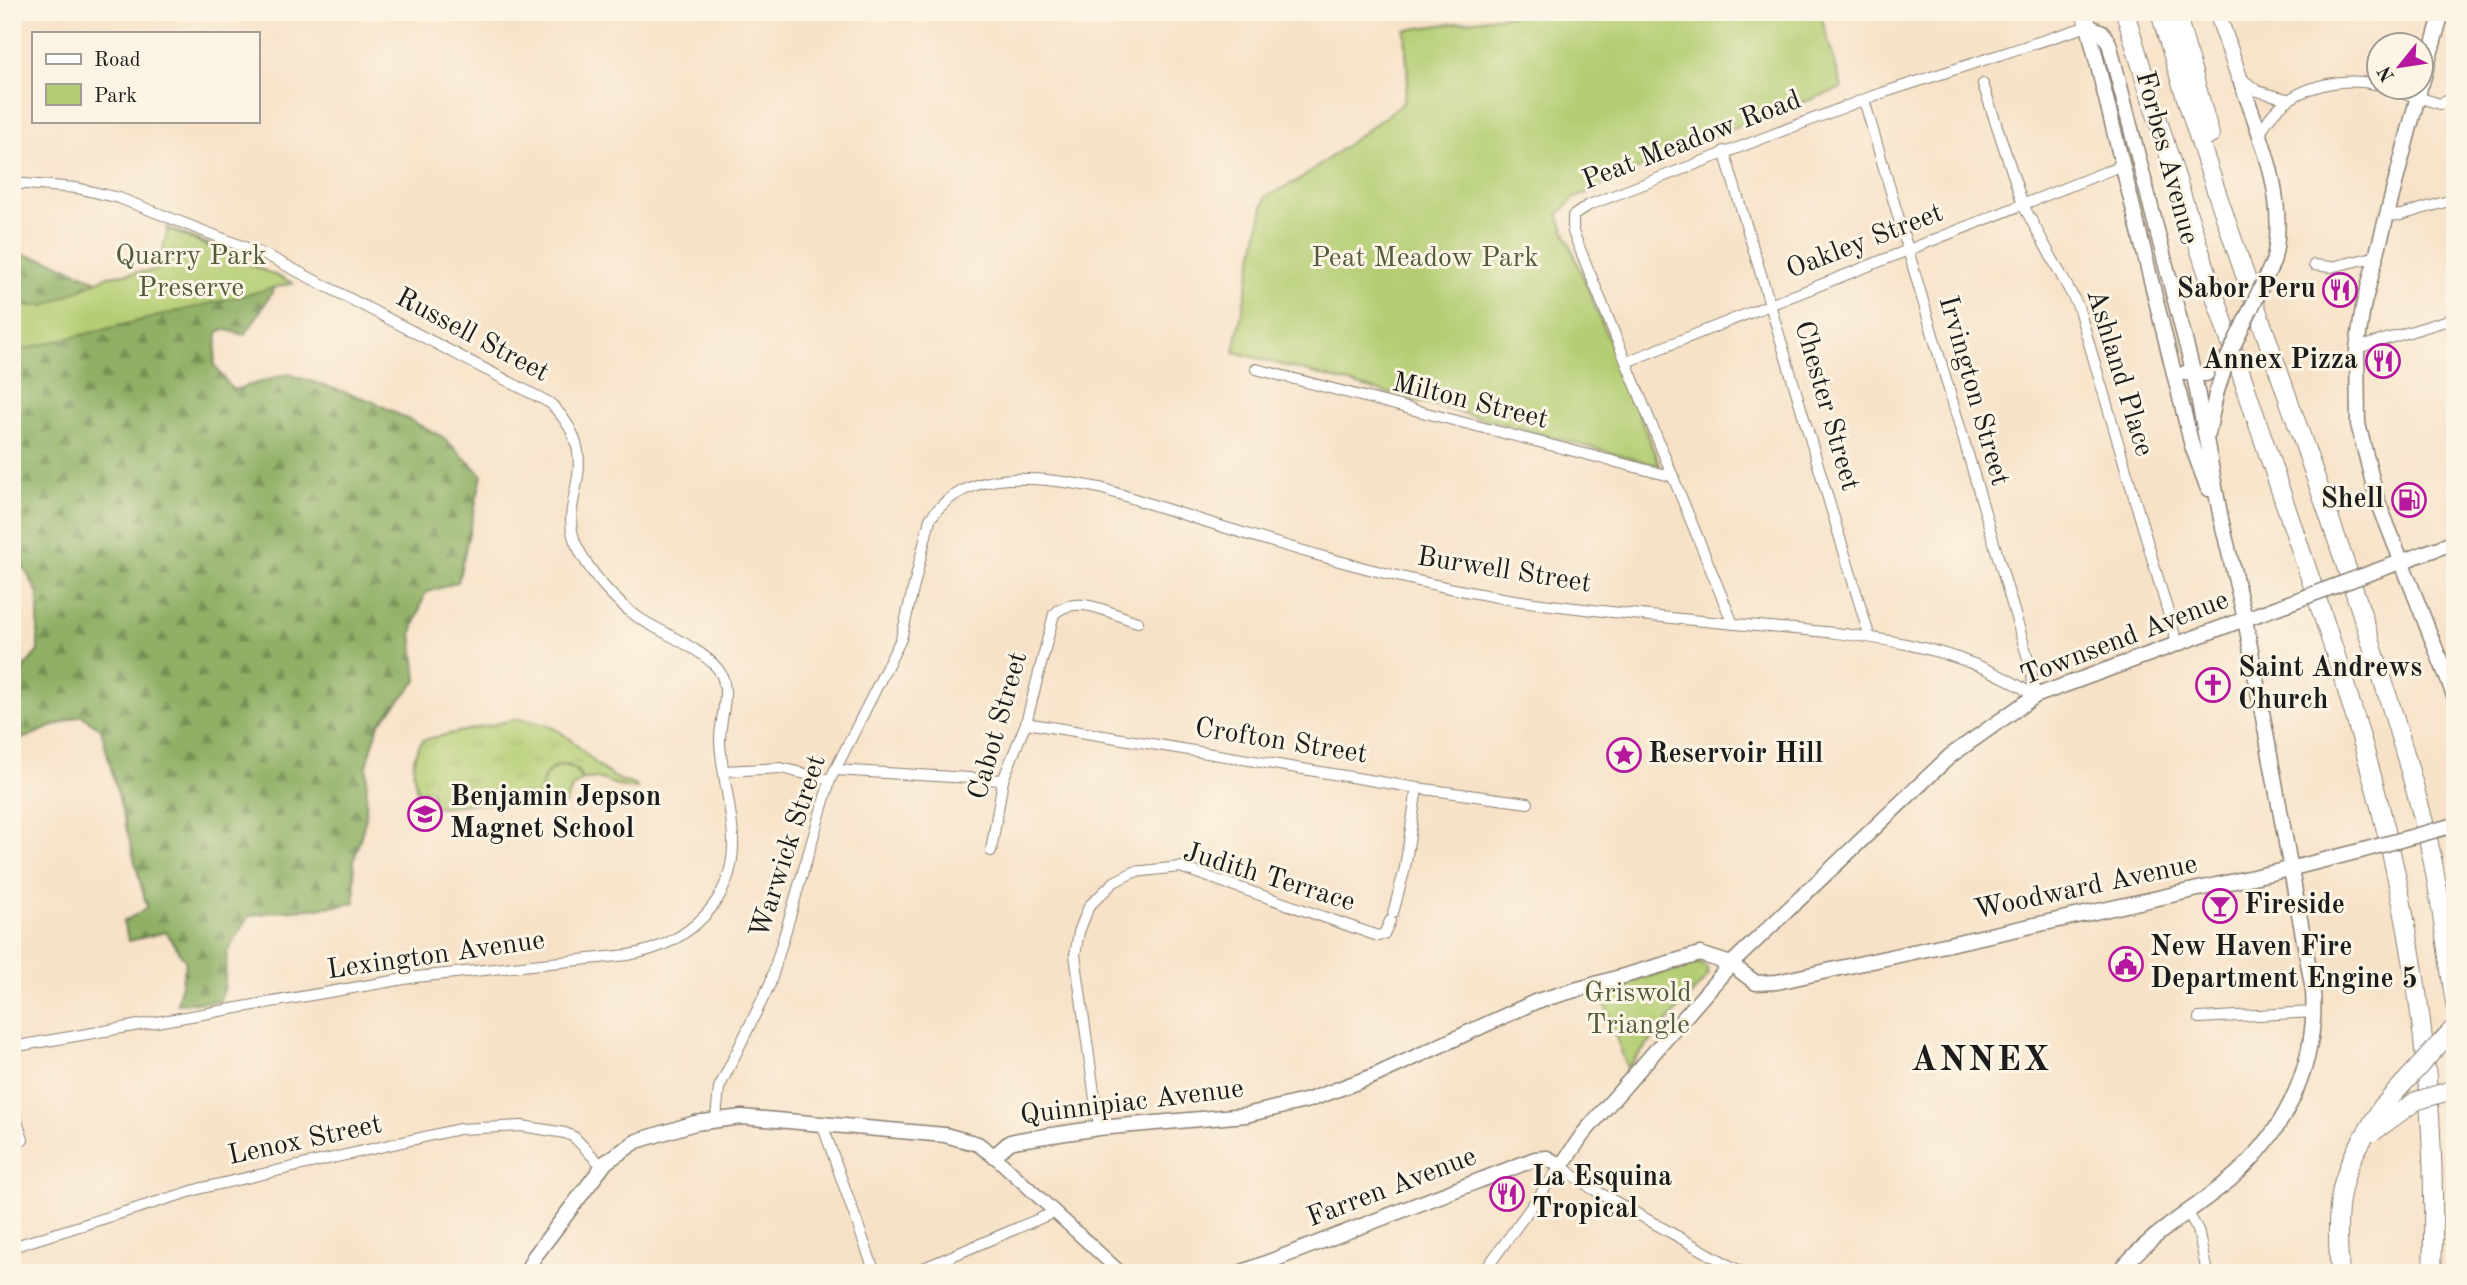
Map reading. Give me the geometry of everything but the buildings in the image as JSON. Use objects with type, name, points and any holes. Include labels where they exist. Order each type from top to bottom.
[{"type":"highway","points":[[2116,12],[2162,134]]},
{"type":"highway","points":[[2126,12],[2162,134],[2353,708],[2384,821],[2407,935],[2423,1051],[2431,1167],[2432,1273]]},
{"type":"highway","points":[[2160,12],[2236,251],[2369,640],[2422,813],[2455,1003]]},
{"type":"highway","points":[[2176,12],[2209,134],[2236,251]]},
{"type":"highway","points":[[2217,12],[2239,78]]},
{"type":"highway","points":[[2340,1273],[2338,1203],[2342,1182],[2382,1107],[2455,1027]]},
{"type":"highway","points":[[2361,1142],[2399,1110],[2438,1092],[2455,1089]]},
{"type":"main road","points":[[2436,33],[2442,12]]},
{"type":"main road","name":"Forbes Avenue","points":[[2086,19],[2120,166],[2192,446],[2221,519]]},
{"type":"main road","name":"Forbes Avenue","points":[[2086,19],[2102,32],[2109,43],[2200,375],[2206,443],[2245,619],[2313,990],[2314,1012],[2308,1057],[2286,1115],[2244,1168],[2159,1231],[2118,1273]]},
{"type":"main road","points":[[2206,443],[2216,394],[2228,357],[2273,262],[2277,247],[2276,202],[2260,134],[2239,78]]},
{"type":"main road","points":[[2417,102],[2374,257],[2357,348],[2358,424],[2377,499],[2455,698]]},
{"type":"main road","points":[[2173,369],[2200,375],[2228,357]]},
{"type":"main road","name":"Townsend Avenue","points":[[1561,1166],[1583,1134],[1731,964],[1933,770],[2035,696],[2455,542]]},
{"type":"main road","name":"Woodward Avenue","points":[[1731,964],[1756,983],[1777,982],[2289,869],[2453,826]]},
{"type":"main road","name":"Quinnipiac Avenue","points":[[526,1273],[534,1257],[602,1166],[623,1149],[644,1138],[716,1118],[945,1135],[978,1144],[994,1156],[1010,1142],[1099,1128],[1246,1115],[1308,1100],[1376,1075],[1537,1002],[1700,954],[1731,964]]},
{"type":"main road","name":"Farren Avenue","points":[[1240,1273],[1535,1159],[1547,1158],[1561,1166]]},
{"type":"main road","name":"Quinnipiac Avenue","points":[[516,1273],[534,1257]]},
{"type":"street","name":"Peat Meadow Road","points":[[1733,624],[1573,232],[1573,216],[1589,205],[1724,150],[2086,19]]},
{"type":"street","points":[[2239,78],[2257,92],[2287,99]]},
{"type":"street","points":[[2260,134],[2268,117],[2287,99],[2341,80],[2366,83]]},
{"type":"street","name":"Ashland Place","points":[[1983,84],[2023,205],[2078,306],[2177,643]]},
{"type":"street","points":[[2436,101],[2440,104],[2455,97]]},
{"type":"street","name":"Irvington Street","points":[[1864,100],[2031,669],[2035,696]]},
{"type":"street","name":"Chester Street","points":[[1724,150],[1772,303],[1869,635]]},
{"type":"street","name":"Oakley Street","points":[[1626,362],[2120,166]]},
{"type":"street","name":"Russell Street","points":[[12,183],[77,188],[108,195],[260,253],[550,403],[566,422],[578,447],[580,469],[572,533],[581,554],[622,605],[706,659],[722,675],[724,697],[720,740],[724,771]]},
{"type":"street","points":[[2385,216],[2401,215],[2455,199]]},
{"type":"street","points":[[2314,265],[2332,267],[2374,257]]},
{"type":"street","points":[[2357,348],[2455,318]]},
{"type":"street","name":"Milton Street","points":[[1256,369],[1674,477]]},
{"type":"street","name":"Burwell Street","points":[[968,488],[1002,480],[1066,481],[1100,488],[1310,554],[1397,576],[1513,600],[1733,624],[1869,635],[2004,675],[2035,696]]},
{"type":"street","name":"Warwick Street","points":[[716,1118],[719,1088],[770,984],[833,775],[901,639],[930,519],[942,504],[968,488]]},
{"type":"street","name":"Cabot Street","points":[[990,851],[1003,780],[1026,723],[1054,614],[1075,603],[1138,622]]},
{"type":"street","name":"Crofton Street","points":[[1026,723],[1417,788],[1528,803]]},
{"type":"street","points":[[724,771],[781,768],[833,775],[1003,780]]},
{"type":"street","name":"Lexington Avenue","points":[[12,1046],[416,977],[628,955],[666,946],[702,920],[717,901],[730,870],[733,838],[724,771]]},
{"type":"street","name":"Judith Terrace","points":[[1099,1128],[1076,955],[1079,932],[1090,906],[1114,882],[1134,872],[1180,867],[1378,936],[1384,934],[1405,868],[1417,788]]},
{"type":"street","points":[[2199,1018],[2314,1012]]},
{"type":"street","points":[[12,1105],[23,1140]]},
{"type":"street","points":[[822,1124],[875,1273]]},
{"type":"street","name":"Lenox Street","points":[[12,1247],[202,1188],[459,1129],[522,1126],[565,1132],[602,1166]]},
{"type":"street","points":[[994,1156],[1121,1273]]},
{"type":"street","points":[[1483,1273],[1561,1166],[1581,1182],[1743,1273]]},
{"type":"street","points":[[2188,1211],[2198,1230],[2207,1273]]},
{"type":"street","points":[[912,1273],[1055,1212]]},
{"type":"green space","name":"Peat Meadow Park","points":[[1532,12],[1820,12],[1842,88],[1705,139],[1573,199],[1558,215],[1660,466],[1234,352],[1265,197],[1301,179],[1402,104],[1408,82],[1405,30]]},
{"type":"green space","points":[[166,227],[247,260],[278,283],[245,335],[224,329],[218,332],[214,365],[233,390],[288,374],[372,401],[443,437],[482,475],[458,582],[425,593],[412,633],[417,681],[379,724],[367,765],[366,817],[354,861],[355,903],[249,916],[227,952],[224,989],[219,1001],[177,1004],[186,962],[166,932],[129,941],[123,922],[147,908],[101,729],[81,715],[12,743],[12,662],[22,670],[38,651],[38,593],[12,546],[12,252],[55,262],[125,294],[178,281]]},
{"type":"green space","name":"Quarry Park Preserve","points":[[168,229],[293,283],[12,352],[12,306],[46,306],[108,276],[158,270]]},
{"type":"green space","points":[[517,719],[539,723],[556,730],[570,739],[603,770],[637,788],[623,787],[604,780],[583,780],[576,770],[568,765],[560,765],[552,768],[546,775],[541,795],[545,807],[540,809],[535,799],[521,794],[504,805],[478,803],[438,807],[433,805],[431,790],[417,791],[414,764],[416,752],[423,740]]},
{"type":"green space","points":[[562,765],[573,768],[582,780],[572,788],[565,804],[546,807],[542,794],[543,781],[550,771]]},
{"type":"green space","name":"Griswold Triangle","points":[[1697,962],[1707,968],[1708,976],[1627,1068],[1600,991]]},
{"type":"place","name":"Sabor Peru","points":[[2340,290]]},
{"type":"place","name":"Annex Pizza","points":[[2383,361]]},
{"type":"place","name":"Shell","points":[[2409,500]]},
{"type":"place","name":"Saint Andrews Church","points":[[2213,685]]},
{"type":"place","name":"Reservoir Hill","points":[[1624,755]]},
{"type":"place","name":"Benjamin Jepson Magnet School","points":[[425,814]]},
{"type":"place","name":"Fireside","points":[[2220,906]]},
{"type":"place","name":"New Haven Fire Department Engine 5","points":[[2126,964]]},
{"type":"place","name":"La Esquina Tropical","points":[[1507,1194]]},
{"type":"district","name":"ANNEX","points":[[1981,1060]]}]
